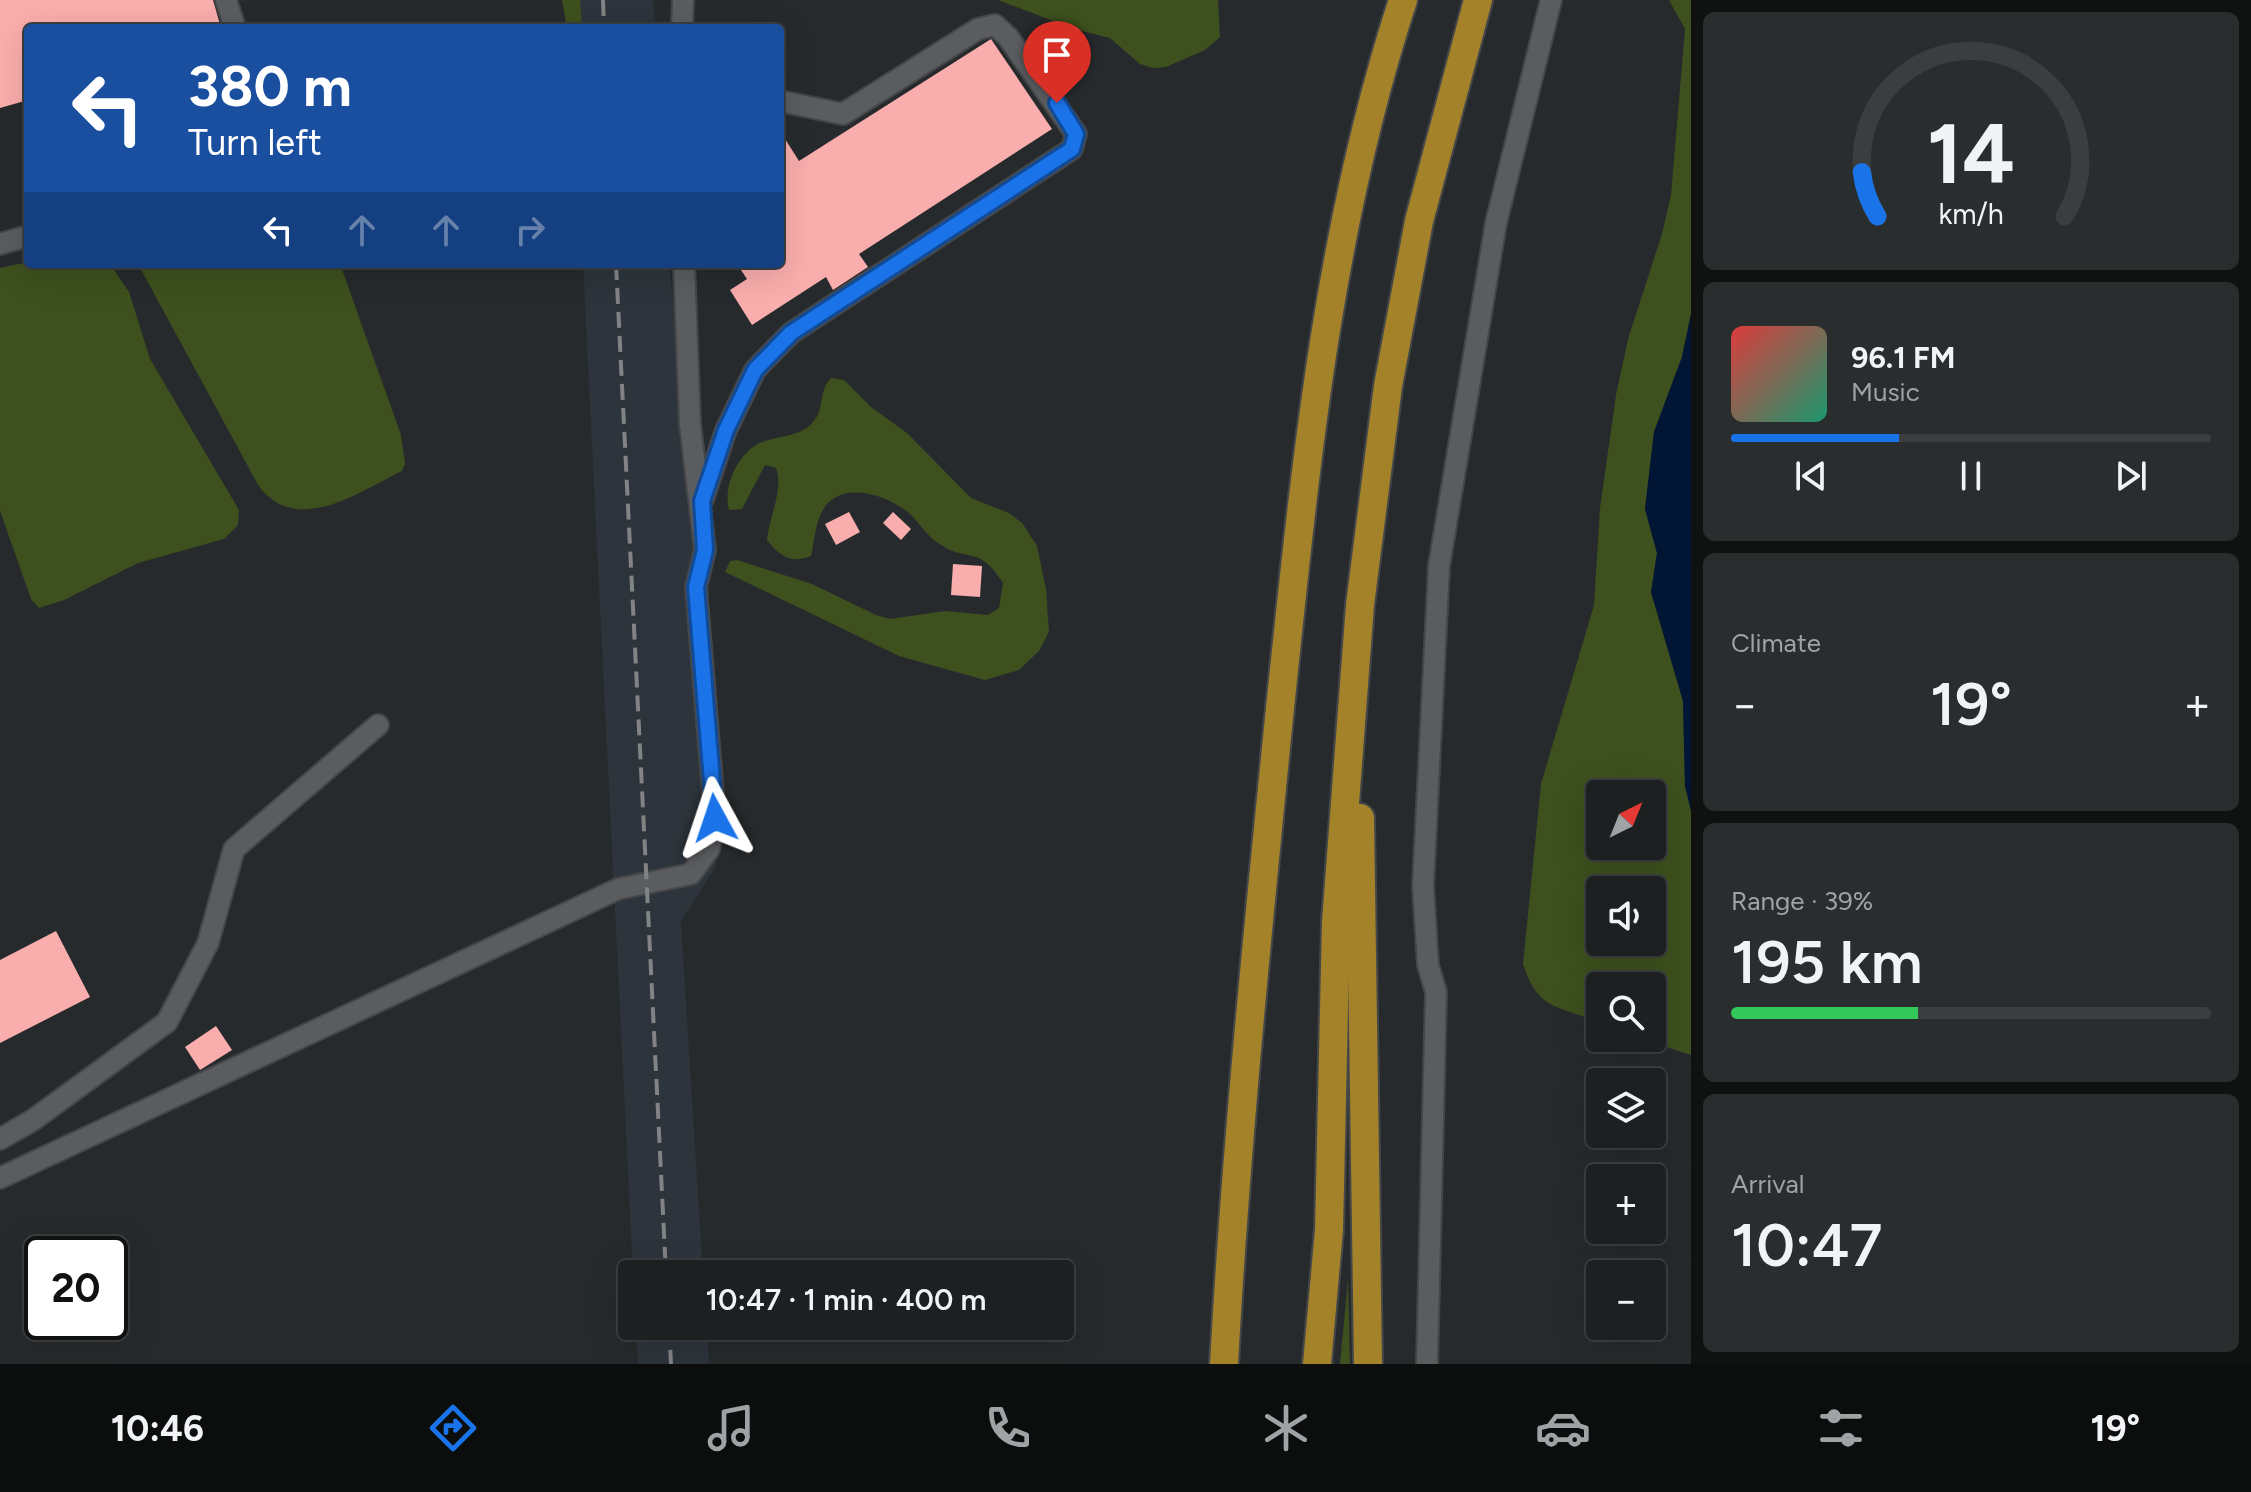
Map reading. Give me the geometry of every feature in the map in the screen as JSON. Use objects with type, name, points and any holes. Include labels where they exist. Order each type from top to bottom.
[{"type":"highway","points":[[1224,1364],[1232,1218],[1303,482],[1344,223],[1403,0]]},
{"type":"highway","points":[[1317,1364],[1332,1159],[1336,922],[1360,605],[1388,386],[1419,221],[1478,0]]},
{"type":"highway","points":[[1360,605],[1360,914],[1368,1364]]},
{"type":"highway","points":[[1205,1364],[1232,1218]]},
{"type":"lane","points":[[226,0],[234,24]]},
{"type":"lane","points":[[682,24],[683,0]]},
{"type":"lane","points":[[1427,1364],[1436,992],[1428,965],[1423,886],[1439,566],[1496,223],[1551,0]]},
{"type":"lane","points":[[702,501],[726,430],[755,370],[791,333],[1072,149],[1076,134],[1008,37],[995,25],[978,29],[843,114],[784,102]]},
{"type":"lane","points":[[0,244],[24,237]]},
{"type":"lane","points":[[0,1178],[618,889],[691,874],[709,849],[715,818],[696,587],[705,550],[702,501],[690,424],[684,268]]},
{"type":"lane","points":[[0,1139],[33,1120],[167,1022],[208,943],[234,849],[378,725]]},
{"type":"shaded area","points":[[570,0],[653,0],[655,24],[572,24]]},
{"type":"shaded area","points":[[583,268],[669,268],[705,591],[723,823],[715,868],[681,921],[702,1260],[632,1260]]},
{"type":"shaded area","points":[[637,1340],[708,1340],[709,1364],[638,1364]]},
{"type":"green space","points":[[562,0],[580,0],[582,24],[566,24]]},
{"type":"green space","points":[[998,0],[1218,0],[1220,37],[1205,50],[1166,67],[1153,68],[1140,64],[1110,38],[1074,29]]},
{"type":"green space","points":[[1669,0],[1691,0],[1691,314],[1682,357],[1654,432],[1645,509],[1657,553],[1651,592],[1683,701],[1685,786],[1691,811],[1691,1055],[1666,1047],[1666,972],[1586,972],[1586,1018],[1543,999],[1529,980],[1523,964],[1541,784],[1594,605],[1600,508],[1616,395],[1628,339],[1662,234],[1671,195],[1685,29]]},
{"type":"green space","points":[[24,263],[24,268],[113,268],[129,292],[150,359],[239,510],[238,525],[224,539],[138,563],[64,600],[39,608],[31,599],[0,511],[0,268]]},
{"type":"green space","points":[[140,268],[341,268],[401,435],[405,464],[402,471],[347,499],[308,509],[290,508],[273,500],[258,485]]},
{"type":"green space","points":[[831,378],[844,380],[871,407],[907,433],[971,498],[1009,513],[1022,523],[1037,546],[1046,589],[1049,632],[1039,651],[1019,670],[985,680],[899,656],[725,572],[730,561],[737,560],[812,584],[890,619],[945,611],[988,615],[999,608],[1003,583],[987,563],[938,543],[908,512],[879,497],[846,493],[828,503],[818,521],[811,556],[797,559],[781,554],[767,540],[777,494],[776,468],[765,465],[742,509],[729,510],[730,483],[742,457],[756,445],[801,431],[813,422]]},
{"type":"green space","points":[[1348,1280],[1350,1364],[1340,1364]]},
{"type":"water","points":[[1691,314],[1691,811],[1685,786],[1683,701],[1651,592],[1657,553],[1645,509],[1654,432],[1682,357]]},
{"type":"building","points":[[0,0],[213,0],[220,24],[24,24],[24,101],[0,108]]},
{"type":"building","points":[[991,39],[1052,129],[859,254],[868,267],[833,290],[826,277],[752,325],[730,290],[747,279],[740,268],[784,268],[784,137],[799,161]]},
{"type":"building","points":[[849,512],[860,532],[836,545],[825,524]]},
{"type":"building","points":[[893,512],[911,529],[901,540],[883,523]]},
{"type":"building","points":[[953,564],[982,566],[980,597],[951,595]]},
{"type":"building","points":[[56,931],[90,997],[0,1043],[0,960]]},
{"type":"building","points":[[216,1026],[232,1050],[200,1070],[185,1047]]},
{"type":"railway","points":[[603,0],[604,24]]},
{"type":"railway","points":[[616,268],[665,1260]]},
{"type":"railway","points":[[670,1340],[671,1364]]},
{"type":"route","points":[[715,818],[696,587],[705,550],[702,501],[726,430],[755,370],[791,333],[1072,149],[1076,134],[1057,103]]}]
